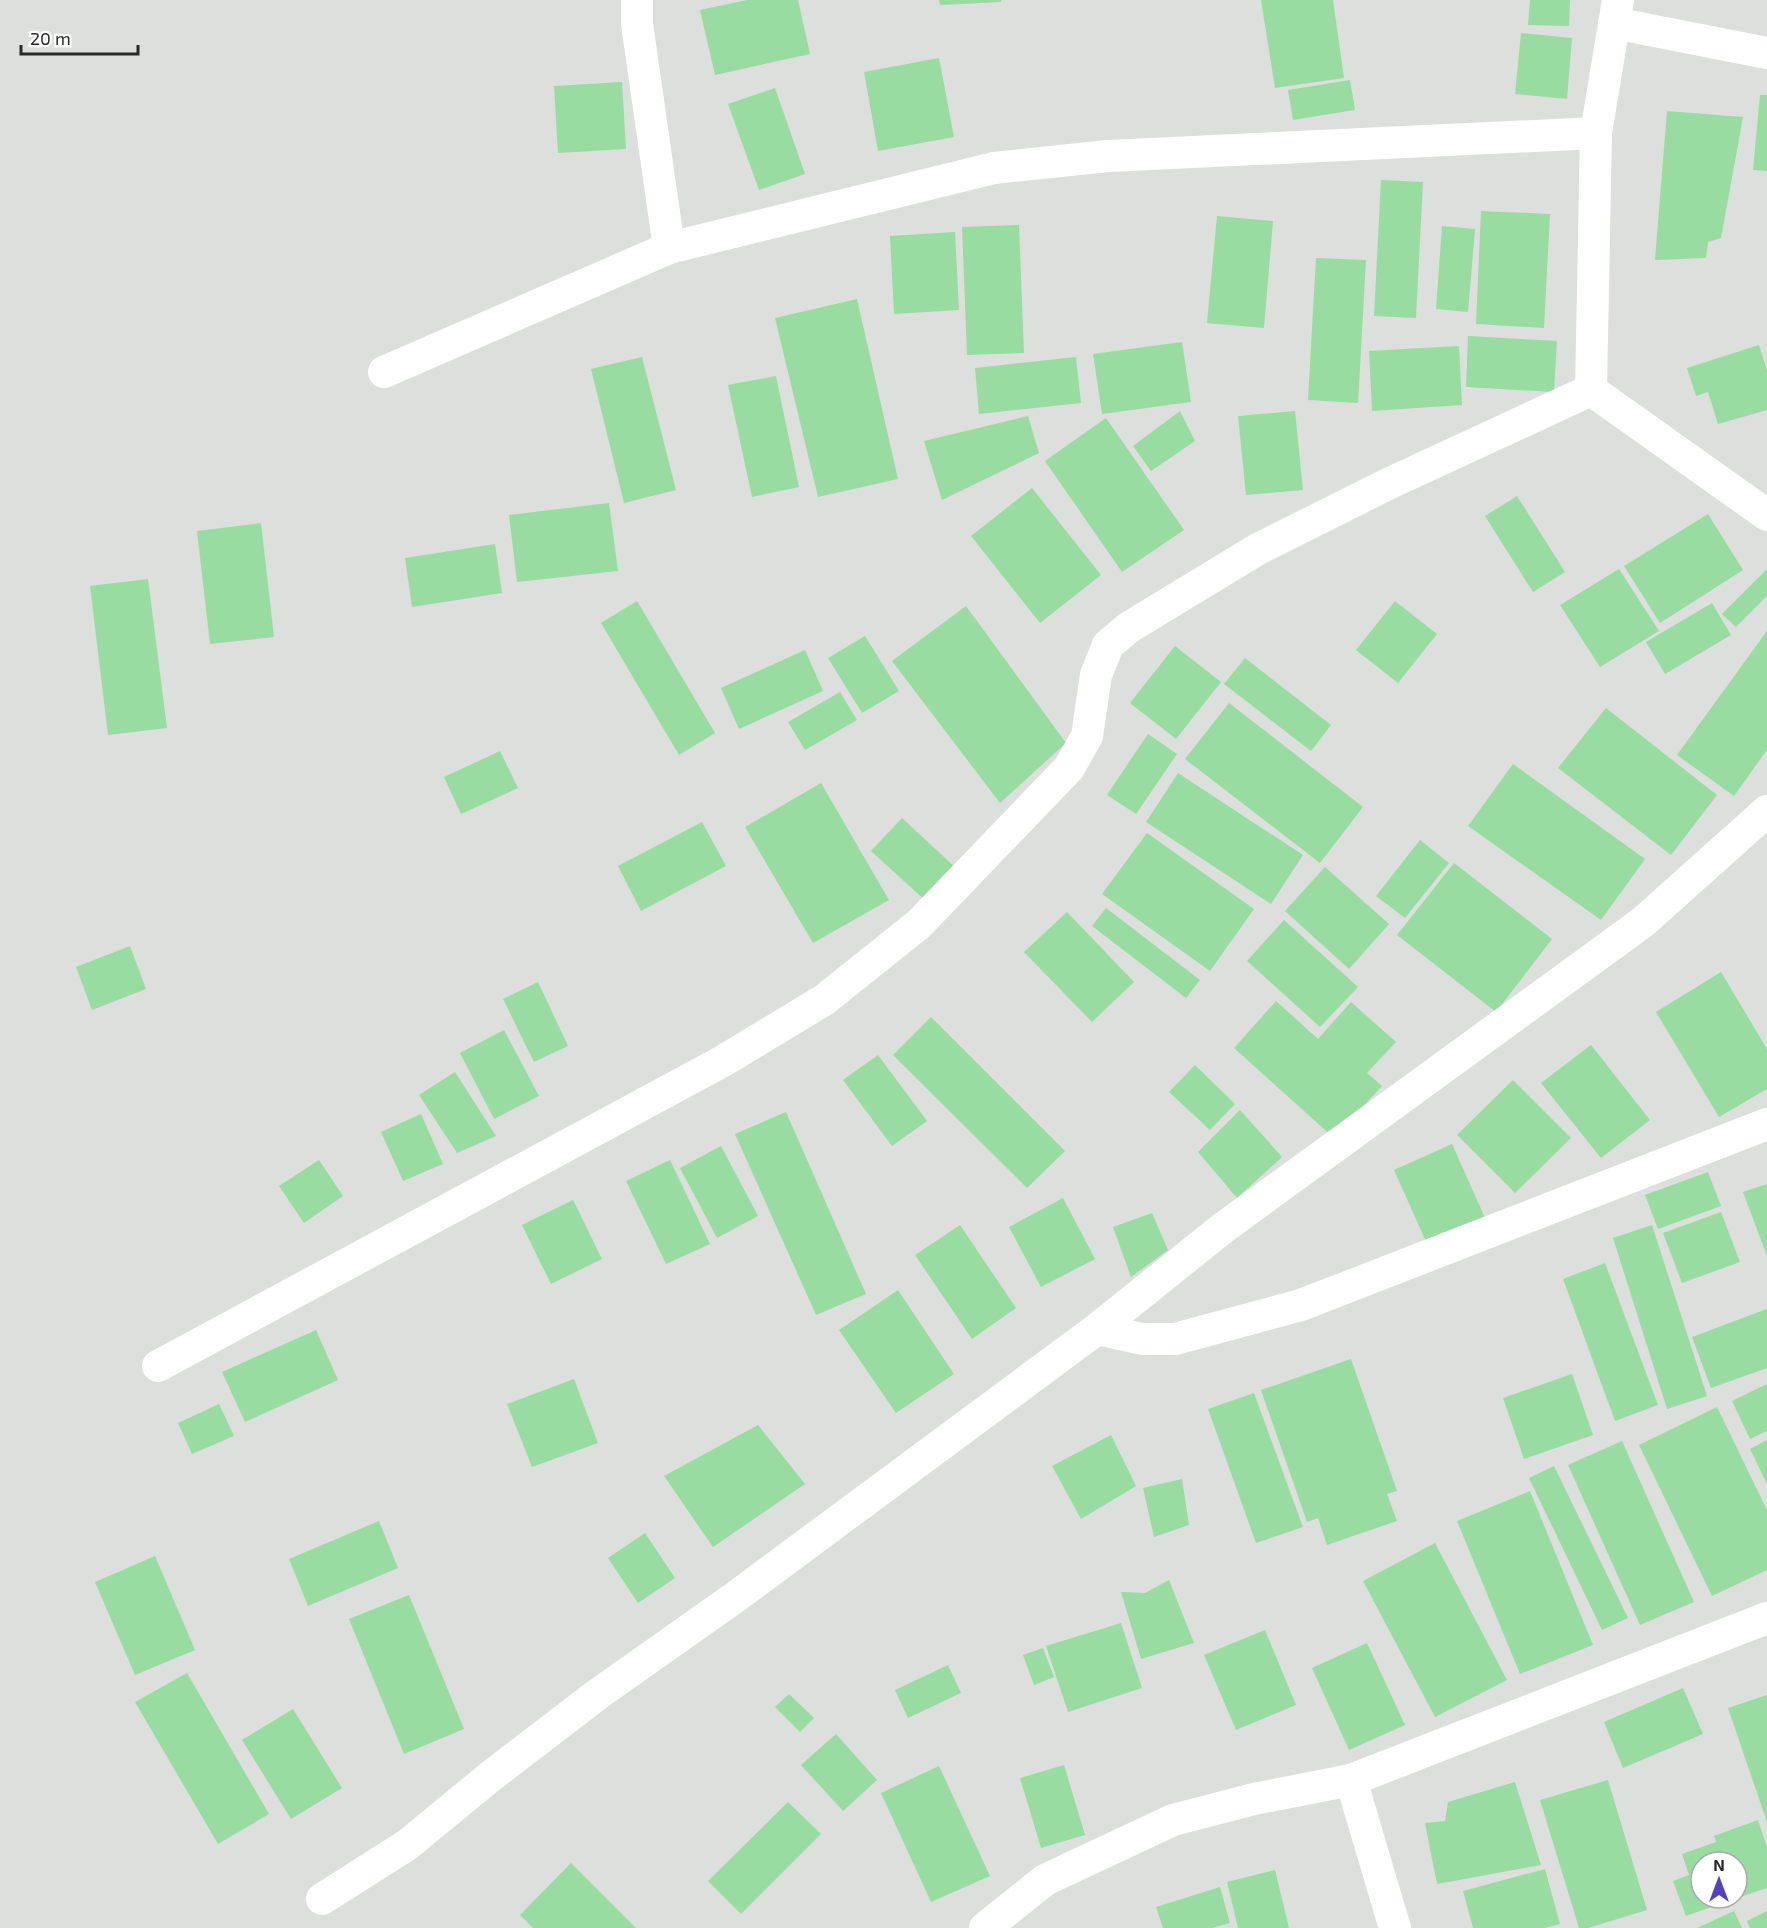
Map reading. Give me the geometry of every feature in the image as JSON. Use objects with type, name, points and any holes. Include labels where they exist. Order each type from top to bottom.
[{"type":"street","points":[[637,0],[637,24],[669,248]]},
{"type":"street","points":[[1591,390],[1596,133],[1616,12],[1767,53]]},
{"type":"street","points":[[384,372],[669,248],[994,168],[1108,156],[1596,133]]},
{"type":"street","points":[[1591,390],[1767,515]]},
{"type":"street","points":[[158,1366],[712,1067],[824,1000],[919,924],[1069,768],[1087,736],[1096,675],[1108,645],[1128,628],[1258,549],[1390,483],[1591,390]]},
{"type":"street","points":[[322,1899],[407,1845],[491,1776],[598,1694],[734,1598],[1097,1329],[1223,1228],[1643,922],[1767,811]]},
{"type":"street","points":[[1097,1329],[1142,1339],[1175,1339],[1301,1305],[1767,1124]]},
{"type":"street","points":[[985,1928],[1045,1880],[1173,1820],[1254,1799],[1351,1780],[1767,1618]]},
{"type":"street","points":[[1351,1780],[1395,1928]]},
{"type":"building","points":[[747,0],[798,0],[810,54],[715,75],[700,10]]},
{"type":"building","points":[[939,0],[1001,0],[1001,2],[940,5]]},
{"type":"building","points":[[1261,0],[1333,0],[1344,78],[1275,88]]},
{"type":"building","points":[[1530,0],[1570,0],[1569,26],[1528,25]]},
{"type":"building","points":[[1521,33],[1572,38],[1567,99],[1515,94]]},
{"type":"building","points":[[939,58],[954,137],[878,151],[864,72]]},
{"type":"building","points":[[1350,80],[1355,110],[1293,120],[1288,90]]},
{"type":"building","points":[[622,82],[626,149],[558,153],[554,86]]},
{"type":"building","points":[[775,88],[805,174],[759,190],[728,104]]},
{"type":"building","points":[[1760,95],[1767,95],[1767,171],[1753,170]]},
{"type":"building","points":[[1667,111],[1743,117],[1721,238],[1708,242],[1706,258],[1655,260]]},
{"type":"building","points":[[1381,180],[1423,182],[1416,318],[1374,316]]},
{"type":"building","points":[[1481,211],[1550,214],[1544,328],[1476,324]]},
{"type":"building","points":[[1217,216],[1273,221],[1264,328],[1207,323]]},
{"type":"building","points":[[1019,225],[1024,353],[967,355],[962,227]]},
{"type":"building","points":[[1442,226],[1475,229],[1468,312],[1436,309]]},
{"type":"building","points":[[955,232],[959,310],[894,314],[890,236]]},
{"type":"building","points":[[1316,258],[1366,260],[1358,403],[1308,400]]},
{"type":"building","points":[[857,299],[898,479],[818,497],[775,318]]},
{"type":"building","points":[[1468,336],[1557,341],[1554,392],[1466,387]]},
{"type":"building","points":[[1182,342],[1191,402],[1102,414],[1093,354]]},
{"type":"building","points":[[1759,345],[1767,370],[1767,410],[1718,424],[1708,392],[1696,396],[1687,368]]},
{"type":"building","points":[[1459,346],[1462,405],[1372,411],[1369,351]]},
{"type":"building","points":[[642,357],[676,490],[624,503],[591,369]]},
{"type":"building","points":[[1076,357],[1081,403],[979,414],[975,368]]},
{"type":"building","points":[[776,376],[799,487],[752,497],[728,385]]},
{"type":"building","points":[[1180,411],[1195,441],[1151,471],[1133,446]]},
{"type":"building","points":[[1295,411],[1303,490],[1246,495],[1238,416]]},
{"type":"building","points":[[1028,416],[1039,453],[942,500],[924,441]]},
{"type":"building","points":[[1106,418],[1184,530],[1122,572],[1045,461]]},
{"type":"building","points":[[1032,488],[1101,575],[1040,623],[971,536]]},
{"type":"building","points":[[1517,496],[1565,572],[1533,592],[1485,516]]},
{"type":"building","points":[[609,503],[618,571],[517,582],[509,515]]},
{"type":"building","points":[[1708,514],[1743,570],[1660,623],[1624,566]]},
{"type":"building","points":[[261,523],[274,637],[210,644],[197,531]]},
{"type":"building","points":[[495,544],[502,593],[412,607],[405,558]]},
{"type":"building","points":[[1619,569],[1659,631],[1600,667],[1560,605]]},
{"type":"building","points":[[1767,569],[1767,596],[1736,627],[1722,614]]},
{"type":"building","points":[[148,579],[167,728],[108,735],[90,586]]},
{"type":"building","points":[[637,601],[715,733],[679,755],[601,623]]},
{"type":"building","points":[[1395,601],[1437,634],[1398,683],[1356,650]]},
{"type":"building","points":[[1712,603],[1731,635],[1665,674],[1646,642]]},
{"type":"building","points":[[966,606],[1066,743],[1000,803],[892,661]]},
{"type":"building","points":[[1767,631],[1767,750],[1734,796],[1677,755]]},
{"type":"building","points":[[865,636],[899,691],[862,713],[828,658]]},
{"type":"building","points":[[1175,646],[1221,682],[1176,739],[1130,703]]},
{"type":"building","points":[[805,650],[823,691],[739,729],[721,688]]},
{"type":"building","points":[[1245,658],[1331,725],[1311,751],[1224,684]]},
{"type":"building","points":[[840,692],[857,720],[805,750],[788,722]]},
{"type":"building","points":[[1229,703],[1363,807],[1320,863],[1185,759]]},
{"type":"building","points":[[1606,708],[1717,795],[1671,855],[1558,768]]},
{"type":"building","points":[[1148,734],[1177,754],[1136,814],[1107,795]]},
{"type":"building","points":[[500,751],[518,788],[461,814],[444,777]]},
{"type":"building","points":[[1513,764],[1645,859],[1601,920],[1468,826]]},
{"type":"building","points":[[1178,773],[1303,855],[1271,904],[1146,822]]},
{"type":"building","points":[[821,783],[889,900],[813,943],[745,827]]},
{"type":"building","points":[[902,818],[958,870],[927,902],[871,851]]},
{"type":"building","points":[[702,822],[726,866],[641,911],[618,866]]},
{"type":"building","points":[[1147,833],[1254,909],[1210,971],[1102,894]]},
{"type":"building","points":[[1420,840],[1449,863],[1405,918],[1376,896]]},
{"type":"building","points":[[1454,863],[1552,939],[1496,1012],[1397,935]]},
{"type":"building","points":[[1325,867],[1389,924],[1349,969],[1285,911]]},
{"type":"building","points":[[1106,908],[1200,980],[1186,998],[1092,926]]},
{"type":"building","points":[[1067,912],[1134,982],[1092,1022],[1024,952]]},
{"type":"building","points":[[1284,920],[1358,987],[1320,1027],[1247,961]]},
{"type":"building","points":[[130,946],[146,989],[92,1010],[76,967]]},
{"type":"building","points":[[1721,972],[1767,1049],[1767,1089],[1719,1117],[1656,1012]]},
{"type":"building","points":[[538,982],[568,1046],[534,1062],[503,999]]},
{"type":"building","points":[[1276,1001],[1318,1039],[1351,1002],[1396,1042],[1367,1073],[1382,1086],[1334,1138],[1234,1048]]},
{"type":"building","points":[[931,1017],[1065,1151],[1027,1188],[893,1055]]},
{"type":"building","points":[[504,1030],[539,1096],[494,1119],[460,1053]]},
{"type":"building","points":[[1591,1045],[1650,1120],[1601,1158],[1541,1083]]},
{"type":"building","points":[[878,1055],[927,1121],[892,1146],[843,1080]]},
{"type":"building","points":[[1195,1065],[1235,1104],[1210,1130],[1169,1092]]},
{"type":"building","points":[[455,1072],[496,1136],[457,1153],[419,1095]]},
{"type":"building","points":[[1513,1080],[1571,1138],[1515,1193],[1457,1135]]},
{"type":"building","points":[[1240,1110],[1282,1157],[1237,1198],[1198,1152]]},
{"type":"building","points":[[786,1112],[866,1294],[816,1315],[735,1134]]},
{"type":"building","points":[[421,1114],[443,1164],[403,1181],[381,1132]]},
{"type":"building","points":[[1452,1144],[1486,1220],[1428,1246],[1394,1170]]},
{"type":"building","points":[[721,1146],[758,1216],[717,1238],[680,1168]]},
{"type":"building","points":[[319,1160],[343,1196],[304,1223],[279,1186]]},
{"type":"building","points":[[670,1160],[710,1244],[666,1264],[626,1181]]},
{"type":"building","points":[[1708,1172],[1721,1206],[1658,1229],[1645,1195]]},
{"type":"building","points":[[1767,1184],[1767,1256],[1743,1192]]},
{"type":"building","points":[[1063,1198],[1095,1259],[1041,1287],[1009,1227]]},
{"type":"building","points":[[573,1200],[602,1259],[551,1284],[522,1225]]},
{"type":"building","points":[[1721,1212],[1740,1262],[1682,1283],[1663,1233]]},
{"type":"building","points":[[1152,1213],[1168,1250],[1131,1277],[1113,1227]]},
{"type":"building","points":[[960,1225],[1016,1308],[972,1339],[915,1255]]},
{"type":"building","points":[[1652,1225],[1707,1396],[1667,1409],[1613,1238]]},
{"type":"building","points":[[1605,1263],[1658,1405],[1615,1421],[1563,1279]]},
{"type":"building","points":[[898,1290],[954,1374],[896,1413],[839,1330]]},
{"type":"building","points":[[1767,1309],[1767,1368],[1711,1388],[1692,1337]]},
{"type":"building","points":[[316,1330],[338,1380],[245,1422],[222,1372]]},
{"type":"building","points":[[1351,1359],[1397,1491],[1387,1494],[1397,1521],[1327,1545],[1318,1518],[1307,1522],[1261,1390]]},
{"type":"building","points":[[1572,1374],[1593,1435],[1524,1459],[1503,1398]]},
{"type":"building","points":[[574,1379],[598,1443],[532,1467],[507,1404]]},
{"type":"building","points":[[1767,1384],[1767,1431],[1750,1439],[1732,1401]]},
{"type":"building","points":[[1254,1393],[1303,1527],[1256,1543],[1208,1409]]},
{"type":"building","points":[[219,1404],[234,1436],[192,1454],[178,1423]]},
{"type":"building","points":[[1717,1407],[1767,1510],[1767,1570],[1712,1596],[1639,1445]]},
{"type":"building","points":[[758,1425],[805,1484],[713,1547],[664,1476]]},
{"type":"building","points":[[1111,1435],[1136,1486],[1081,1519],[1052,1466]]},
{"type":"building","points":[[1767,1440],[1767,1484],[1750,1449]]},
{"type":"building","points":[[1622,1441],[1694,1602],[1640,1625],[1568,1465]]},
{"type":"building","points":[[1554,1466],[1628,1618],[1602,1630],[1529,1478]]},
{"type":"building","points":[[1182,1479],[1189,1525],[1154,1537],[1143,1488]]},
{"type":"building","points":[[1530,1491],[1593,1645],[1520,1674],[1457,1521]]},
{"type":"building","points":[[379,1521],[398,1568],[308,1606],[289,1559]]},
{"type":"building","points":[[645,1533],[675,1578],[638,1603],[608,1558]]},
{"type":"building","points":[[1435,1543],[1507,1680],[1435,1717],[1363,1581]]},
{"type":"building","points":[[155,1556],[195,1650],[135,1675],[95,1582]]},
{"type":"building","points":[[1169,1580],[1194,1643],[1141,1659],[1121,1592],[1145,1593]]},
{"type":"building","points":[[409,1595],[464,1729],[404,1754],[349,1619]]},
{"type":"building","points":[[1121,1623],[1142,1688],[1068,1712],[1046,1646]]},
{"type":"building","points":[[1265,1630],[1296,1705],[1236,1730],[1204,1655]]},
{"type":"building","points":[[1367,1643],[1405,1725],[1349,1750],[1312,1668]]},
{"type":"building","points":[[1043,1648],[1054,1677],[1034,1685],[1023,1655]]},
{"type":"building","points":[[948,1665],[961,1693],[908,1718],[895,1690]]},
{"type":"building","points":[[187,1673],[269,1814],[218,1844],[135,1702]]},
{"type":"building","points":[[1683,1688],[1703,1734],[1623,1768],[1604,1722]]},
{"type":"building","points":[[789,1694],[814,1718],[800,1732],[775,1707]]},
{"type":"building","points":[[1767,1695],[1767,1822],[1728,1708]]},
{"type":"building","points":[[293,1709],[342,1788],[291,1819],[242,1740]]},
{"type":"building","points":[[836,1734],[877,1780],[843,1811],[801,1765]]},
{"type":"building","points":[[1064,1765],[1085,1835],[1041,1848],[1020,1778]]},
{"type":"building","points":[[939,1766],[990,1876],[931,1902],[881,1793]]},
{"type":"building","points":[[1608,1780],[1647,1910],[1588,1928],[1579,1928],[1540,1800]]},
{"type":"building","points":[[1515,1782],[1541,1865],[1437,1884],[1425,1823],[1445,1821],[1448,1802]]},
{"type":"building","points":[[788,1802],[821,1834],[741,1914],[708,1881]]},
{"type":"building","points":[[1758,1820],[1767,1847],[1767,1888],[1749,1894],[1749,1850],[1693,1850],[1716,1842],[1714,1836]]},
{"type":"building","points":[[1689,1852],[1689,1875],[1682,1854]]},
{"type":"building","points":[[571,1863],[636,1928],[533,1928],[520,1915]]},
{"type":"building","points":[[1545,1869],[1560,1924],[1545,1928],[1473,1928],[1463,1891]]},
{"type":"building","points":[[1275,1870],[1289,1928],[1238,1928],[1227,1882]]},
{"type":"building","points":[[1689,1875],[1689,1910],[1703,1910],[1686,1916],[1673,1881]]},
{"type":"building","points":[[1220,1887],[1230,1923],[1212,1928],[1163,1928],[1156,1907]]},
{"type":"building","points":[[1734,1911],[1742,1928],[1697,1928]]},
{"type":"building","points":[[1767,1911],[1767,1928],[1750,1928],[1747,1921]]}]
